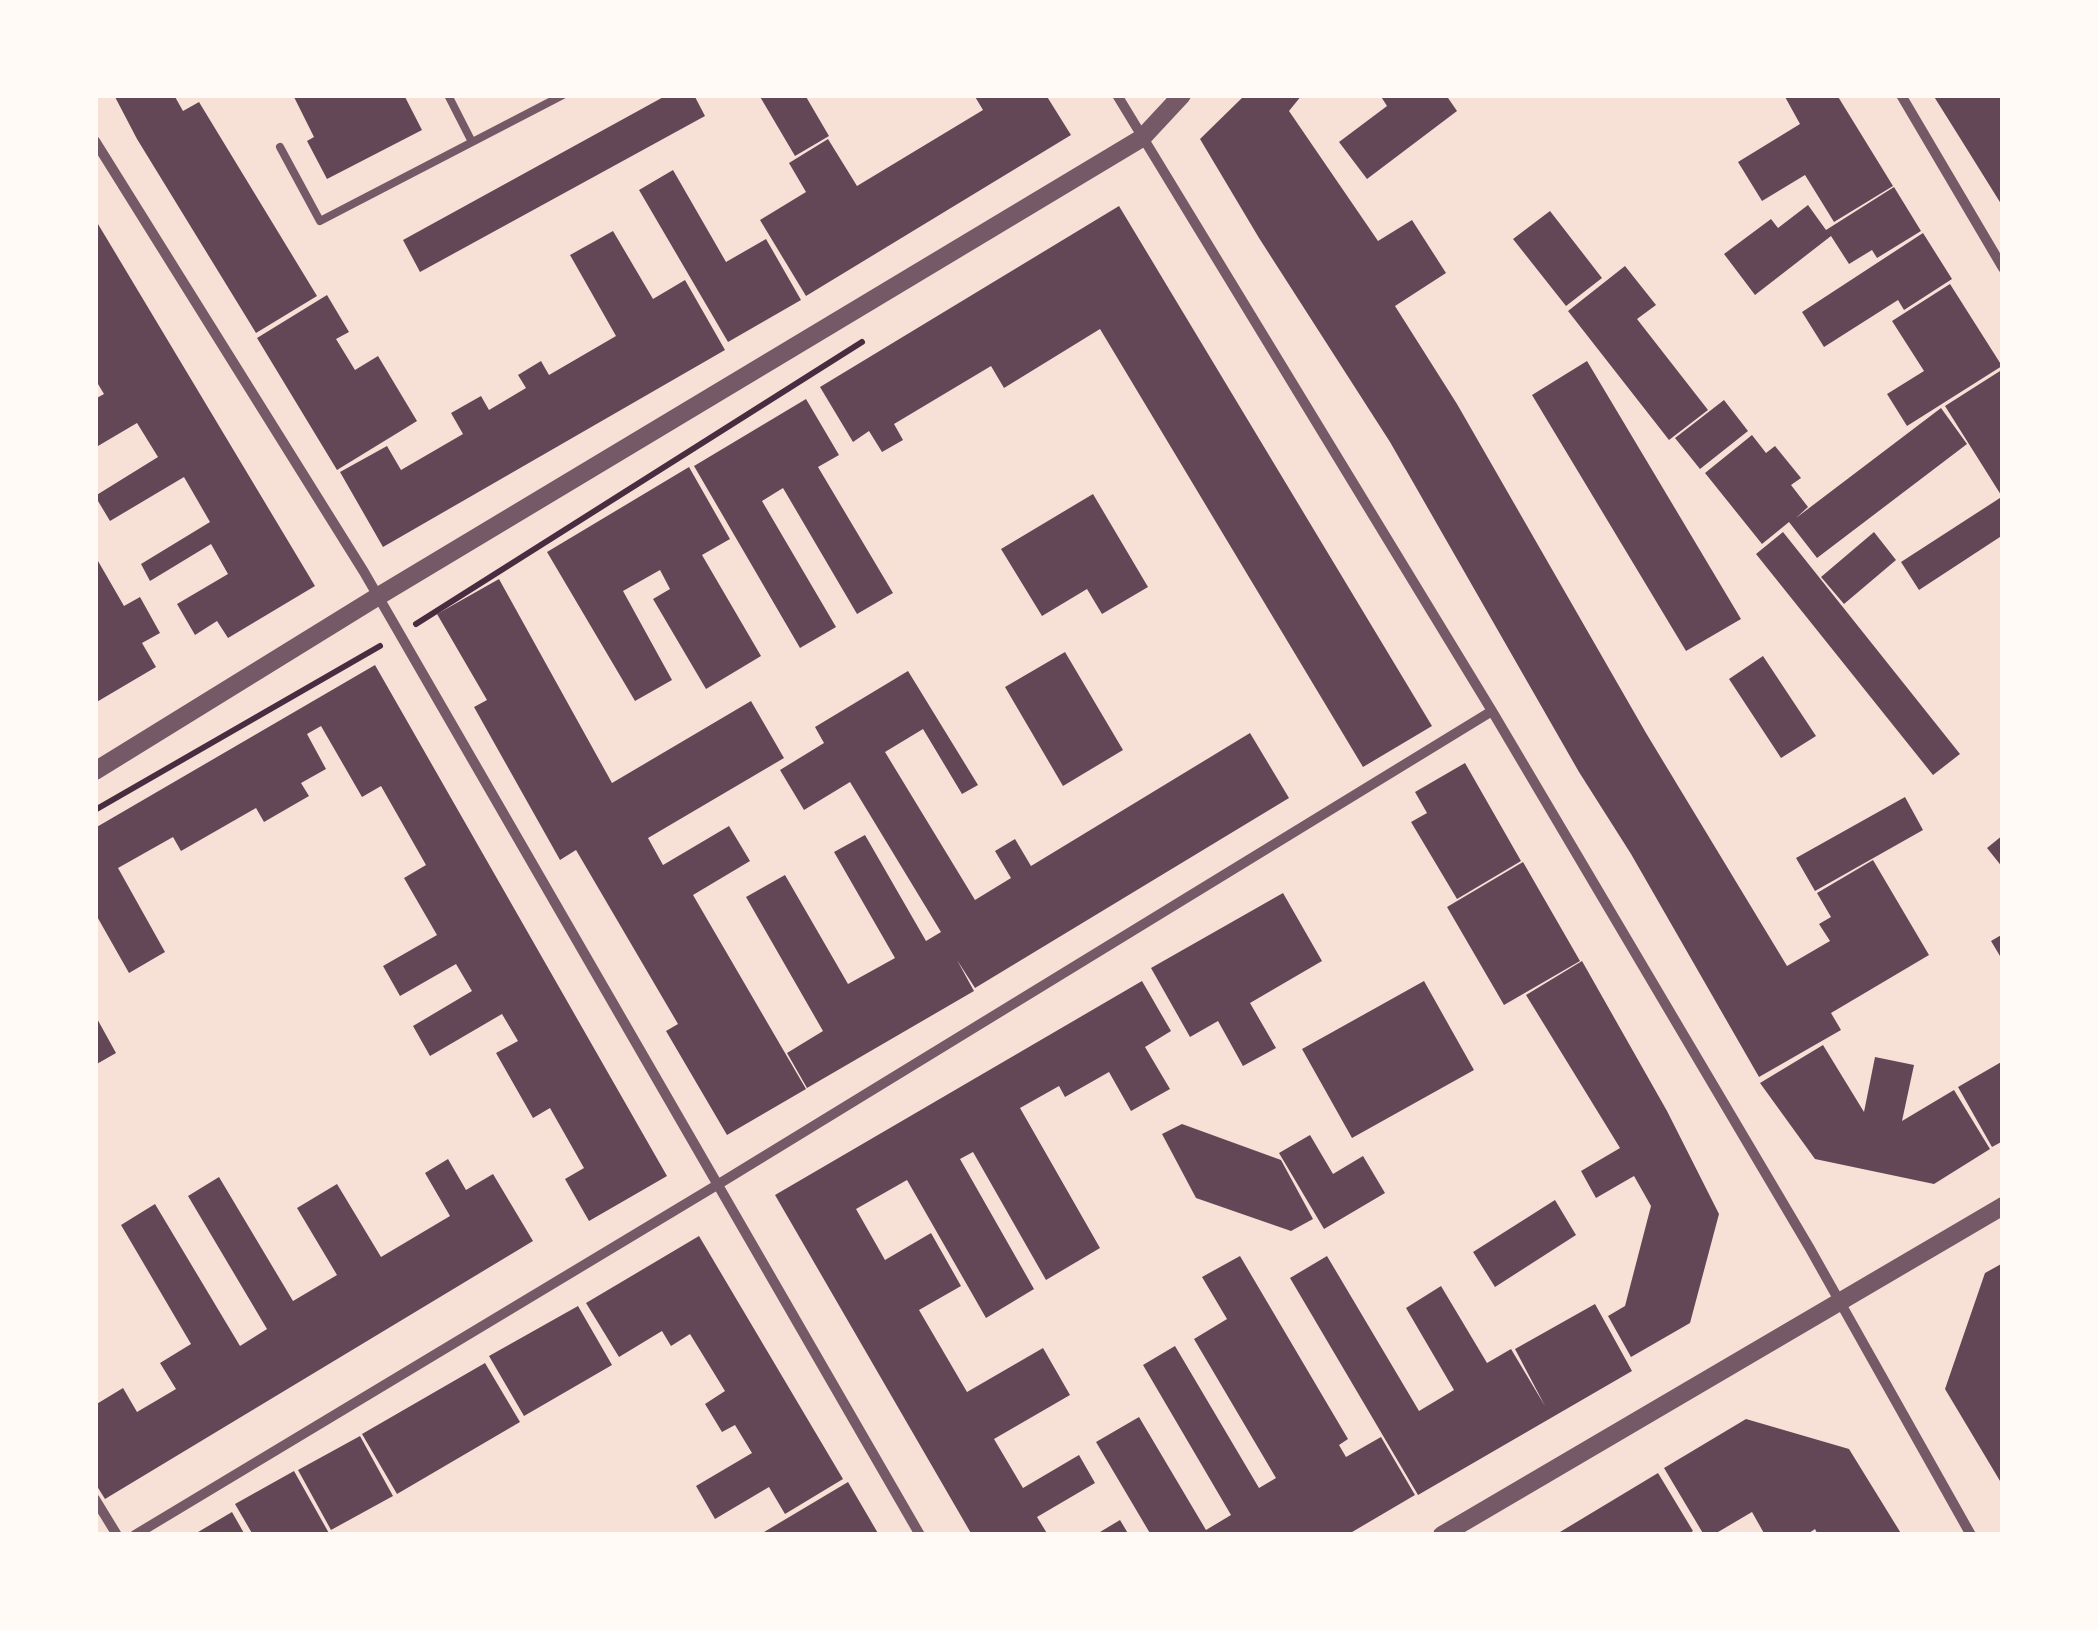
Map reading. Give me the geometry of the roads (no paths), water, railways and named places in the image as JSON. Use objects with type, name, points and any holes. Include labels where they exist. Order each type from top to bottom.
[{"type":"street","points":[[1116,95],[1492,711],[1839,1301],[1971,1535]]},
{"type":"street","points":[[95,770],[1142,138],[1182,95]]},
{"type":"street","points":[[1901,95],[2003,268]]},
{"type":"street","points":[[95,141],[378,597],[920,1535]]},
{"type":"street","points":[[135,1535],[1492,711]]},
{"type":"street","points":[[1442,1535],[2003,1206]]},
{"type":"street","points":[[95,1499],[117,1535]]},
{"type":"lane","points":[[448,95],[472,142]]},
{"type":"lane","points":[[280,147],[320,221],[563,95]]}]
